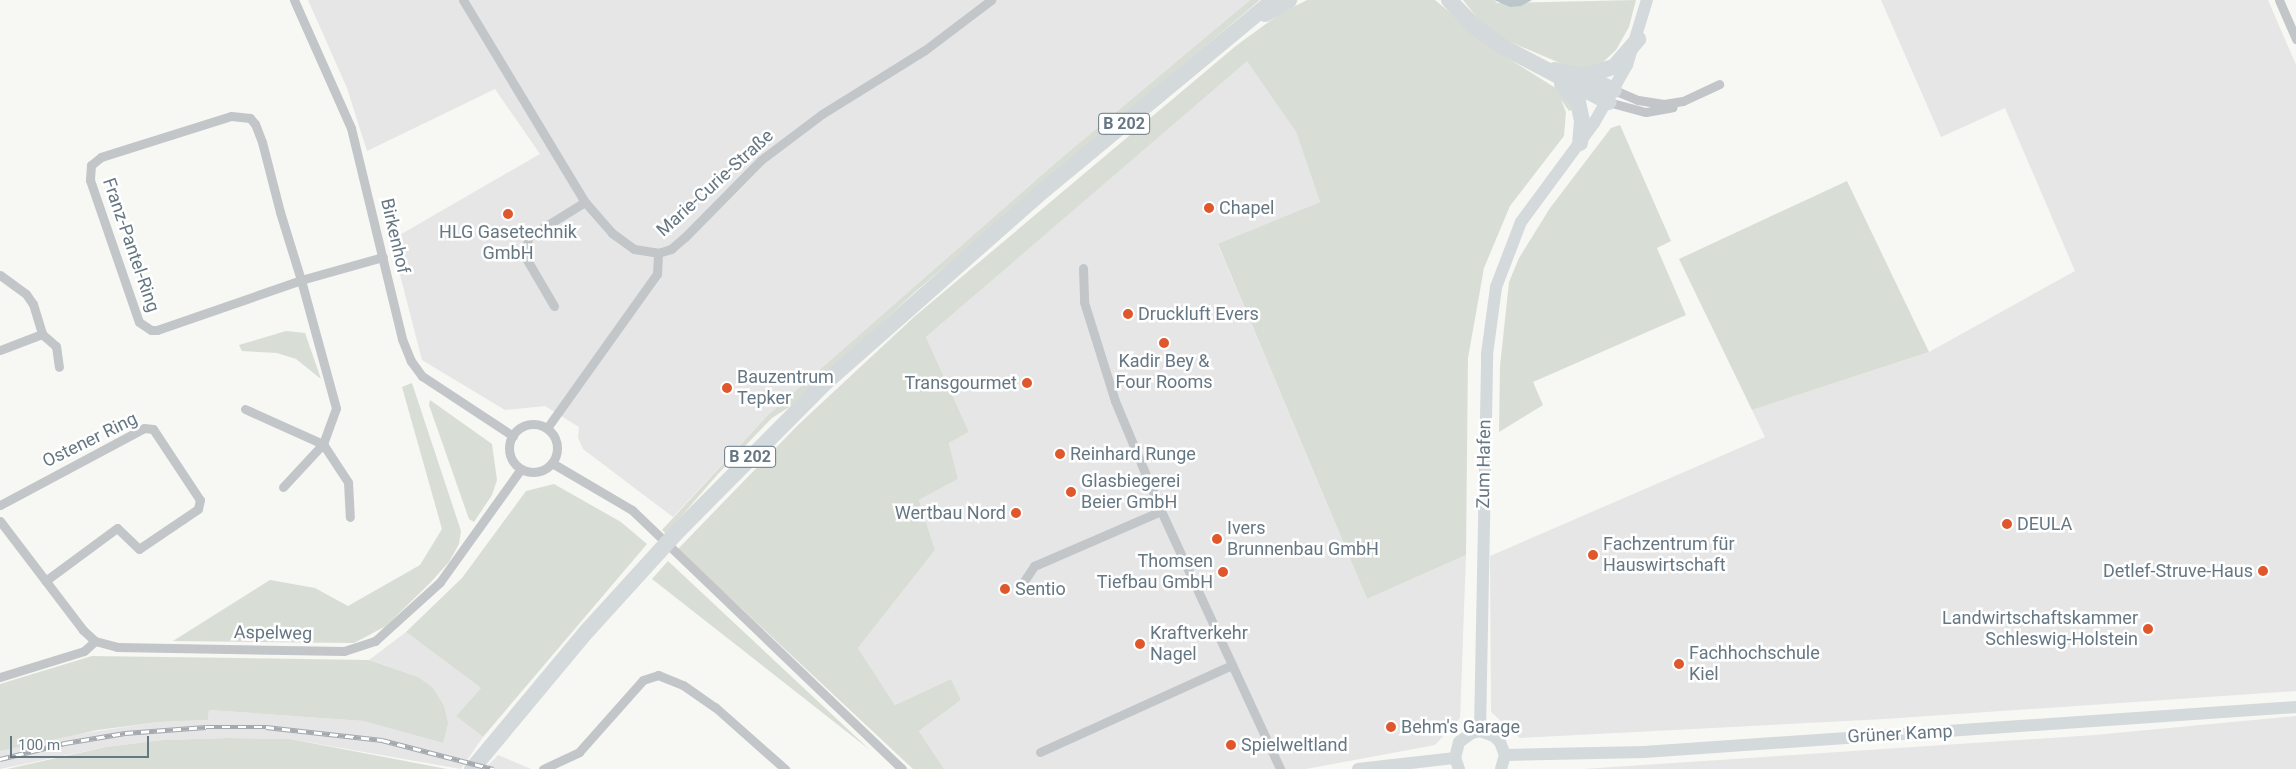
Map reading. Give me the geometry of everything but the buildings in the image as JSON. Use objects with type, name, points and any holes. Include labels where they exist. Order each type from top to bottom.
[{"type":"highway","name":"B 202","points":[[472,769],[587,631],[671,538],[818,390],[935,283],[1274,0]]},
{"type":"highway","points":[[1222,42],[1289,0]]},
{"type":"highway","points":[[1450,0],[1461,8],[1489,38],[1558,78],[1611,96]]},
{"type":"highway","points":[[1584,76],[1614,67],[1638,38]]},
{"type":"highway","points":[[1540,67],[1584,76],[1611,96]]},
{"type":"highway","points":[[1558,78],[1578,102],[1582,121],[1580,144]]},
{"type":"main road","points":[[1611,96],[1638,38],[1646,0]]},
{"type":"main road","name":"Zum Hafen","points":[[1480,731],[1479,653],[1489,326],[1500,273],[1514,234],[1531,205],[1580,144],[1611,96]]},
{"type":"main road","name":"Grüner Kamp","points":[[1505,755],[1644,752],[2296,707]]},
{"type":"main road","points":[[1358,769],[1457,764],[1459,742],[1472,733],[1480,731],[1494,736],[1500,742],[1505,755],[1501,769]]},
{"type":"street","points":[[463,0],[585,202],[612,234],[634,248],[658,253]]},
{"type":"street","name":"Marie-Curie-Straße","points":[[548,428],[657,274],[658,253],[671,249],[685,237],[776,148],[822,114],[925,50],[990,0]]},
{"type":"street","points":[[2280,0],[2296,39]]},
{"type":"street","name":"Birkenhof","points":[[295,2],[351,128],[402,338],[416,369],[513,436]]},
{"type":"street","points":[[1611,96],[1646,112],[1668,109],[1719,84]]},
{"type":"street","points":[[1611,96],[1664,104],[1693,97]]},
{"type":"street","name":"Franz-Pantel-Ring","points":[[283,487],[323,444],[336,408],[301,280],[262,142],[250,118],[231,116],[101,157],[91,165],[90,180],[139,322],[144,327],[157,330],[301,280],[383,257]]},
{"type":"street","points":[[554,306],[526,258],[528,237],[585,202]]},
{"type":"street","points":[[1083,268],[1084,302],[1115,401],[1161,511],[1280,769]]},
{"type":"street","points":[[0,275],[26,294],[33,304],[42,334],[56,346],[59,367]]},
{"type":"street","points":[[0,350],[42,334]]},
{"type":"street","points":[[245,409],[323,444],[348,482],[350,517]]},
{"type":"street","points":[[539,424],[548,428],[558,447],[552,463],[541,470],[522,469],[510,452],[513,436],[525,425],[539,424]]},
{"type":"street","name":"Ostener Ring","points":[[0,505],[144,428],[153,429],[200,500],[198,509],[139,549],[117,528],[45,581]]},
{"type":"street","points":[[552,463],[632,510],[687,566],[902,769]]},
{"type":"street","name":"Aspelweg","points":[[0,521],[83,630],[96,641],[117,647],[334,651],[364,646],[389,630],[452,570],[522,469]]},
{"type":"street","points":[[1022,584],[1034,566],[1161,511]]},
{"type":"street","points":[[0,677],[84,651],[96,641]]},
{"type":"street","points":[[1040,752],[1232,664]]},
{"type":"street","points":[[543,769],[579,752],[643,680],[658,675],[683,685],[715,707],[785,769]]},
{"type":"shaded area","points":[[308,0],[1250,0],[1053,165],[768,415],[673,517],[583,449],[578,438],[579,427],[545,406],[505,410],[422,360],[391,240],[540,154],[495,89],[367,151],[347,88]]},
{"type":"shaded area","points":[[1250,0],[1260,0],[915,292],[791,406],[772,418],[718,474],[666,534],[662,530],[768,415],[1053,165]]},
{"type":"shaded area","points":[[1307,0],[1435,0],[1498,52],[1562,92],[1574,109],[1569,111],[1561,100],[1566,112],[1564,136],[1510,206],[1484,268],[1468,358],[1466,555],[1367,599],[1218,244],[1320,202],[1296,132],[1247,61],[926,337],[969,432],[949,443],[958,479],[919,500],[935,550],[858,648],[895,705],[951,679],[961,700],[919,731],[944,769],[913,769],[678,549],[798,425],[914,317],[1237,45],[1281,13]]},
{"type":"shaded area","points":[[1463,0],[1494,0],[1497,3],[1636,0],[1629,27],[1616,50],[1601,64],[1602,68],[1574,69],[1503,39],[1482,24]]},
{"type":"shaded area","points":[[1494,0],[1532,0],[1521,6],[1510,7]]},
{"type":"shaded area","points":[[1881,0],[2268,0],[2296,65],[2296,691],[1884,719],[1520,738],[1491,712],[1490,556],[1765,437],[1752,410],[1929,352],[2075,271],[2005,108],[1941,137]]},
{"type":"shaded area","points":[[1247,60],[1296,132],[1320,202],[1218,245],[1367,599],[1466,555],[1460,718],[1435,745],[1306,769],[944,769],[919,731],[961,700],[951,679],[895,705],[858,648],[935,550],[919,500],[958,479],[949,443],[969,432],[926,337]]},
{"type":"shaded area","points":[[1620,125],[1671,241],[1657,248],[1686,315],[1533,382],[1543,405],[1499,432],[1500,366],[1509,282],[1519,258],[1550,208],[1611,128]]},
{"type":"shaded area","points":[[1847,181],[1929,352],[1752,410],[1679,259]]},
{"type":"shaded area","points":[[286,331],[305,333],[321,379],[296,359],[277,353],[242,351],[239,345]]},
{"type":"shaded area","points":[[412,383],[461,531],[459,544],[449,562],[430,583],[386,626],[354,643],[173,641],[270,580],[315,588],[348,606],[420,565],[442,529],[402,387]]},
{"type":"shaded area","points":[[430,400],[492,444],[497,480],[492,495],[474,522],[469,519],[429,405]]},
{"type":"shaded area","points":[[554,484],[621,522],[647,544],[483,737],[456,716],[481,688],[406,632],[462,578],[526,491]]},
{"type":"shaded area","points":[[668,561],[870,750],[652,579]]},
{"type":"shaded area","points":[[406,632],[481,688],[456,716],[483,737],[461,769],[290,739],[228,738],[163,740],[106,747],[0,769],[0,751],[38,740],[159,722],[208,720],[209,710],[363,721],[443,743],[418,677],[369,660]]},
{"type":"shaded area","points":[[92,656],[369,660],[418,677],[433,688],[444,706],[448,723],[443,743],[363,721],[209,710],[208,720],[159,722],[98,730],[0,751],[0,684]]},
{"type":"shaded area","points":[[2296,716],[2296,769],[1583,769],[2095,735]]},
{"type":"shaded area","points":[[290,739],[447,769],[7,769],[106,747],[163,740]]},
{"type":"shaded area","points":[[498,755],[531,769],[485,769]]},
{"type":"railway","points":[[0,759],[65,743],[125,733],[206,727],[266,727],[382,740],[493,769]]},
{"type":"place","name":"Chapel","points":[[1209,208]]},
{"type":"place","name":"HLG Gasetechnik GmbH","points":[[508,214]]},
{"type":"place","name":"Druckluft Evers","points":[[1128,314]]},
{"type":"place","name":"Kadir Bey & Four Rooms","points":[[1164,343]]},
{"type":"place","name":"Transgourmet","points":[[1027,383]]},
{"type":"place","name":"Bauzentrum Tepker","points":[[727,388]]},
{"type":"place","name":"Reinhard Runge","points":[[1060,454]]},
{"type":"place","name":"Glasbiegerei Beier GmbH","points":[[1071,492]]},
{"type":"place","name":"Wertbau Nord","points":[[1016,513]]},
{"type":"place","name":"DEULA","points":[[2007,524]]},
{"type":"place","name":"Ivers Brunnenbau GmbH","points":[[1217,539]]},
{"type":"place","name":"Fachzentrum für Hauswirtschaft","points":[[1593,555]]},
{"type":"place","name":"Detlef-Struve-Haus","points":[[2263,571]]},
{"type":"place","name":"Thomsen Tiefbau GmbH","points":[[1223,572]]},
{"type":"place","name":"Sentio","points":[[1005,589]]},
{"type":"place","name":"Landwirtschaftskammer Schleswig-Holstein","points":[[2148,629]]},
{"type":"place","name":"Kraftverkehr Nagel","points":[[1140,644]]},
{"type":"place","name":"Fachhochschule Kiel","points":[[1679,664]]},
{"type":"place","name":"Behm's Garage","points":[[1391,727]]},
{"type":"place","name":"Spielweltland","points":[[1231,745]]}]
